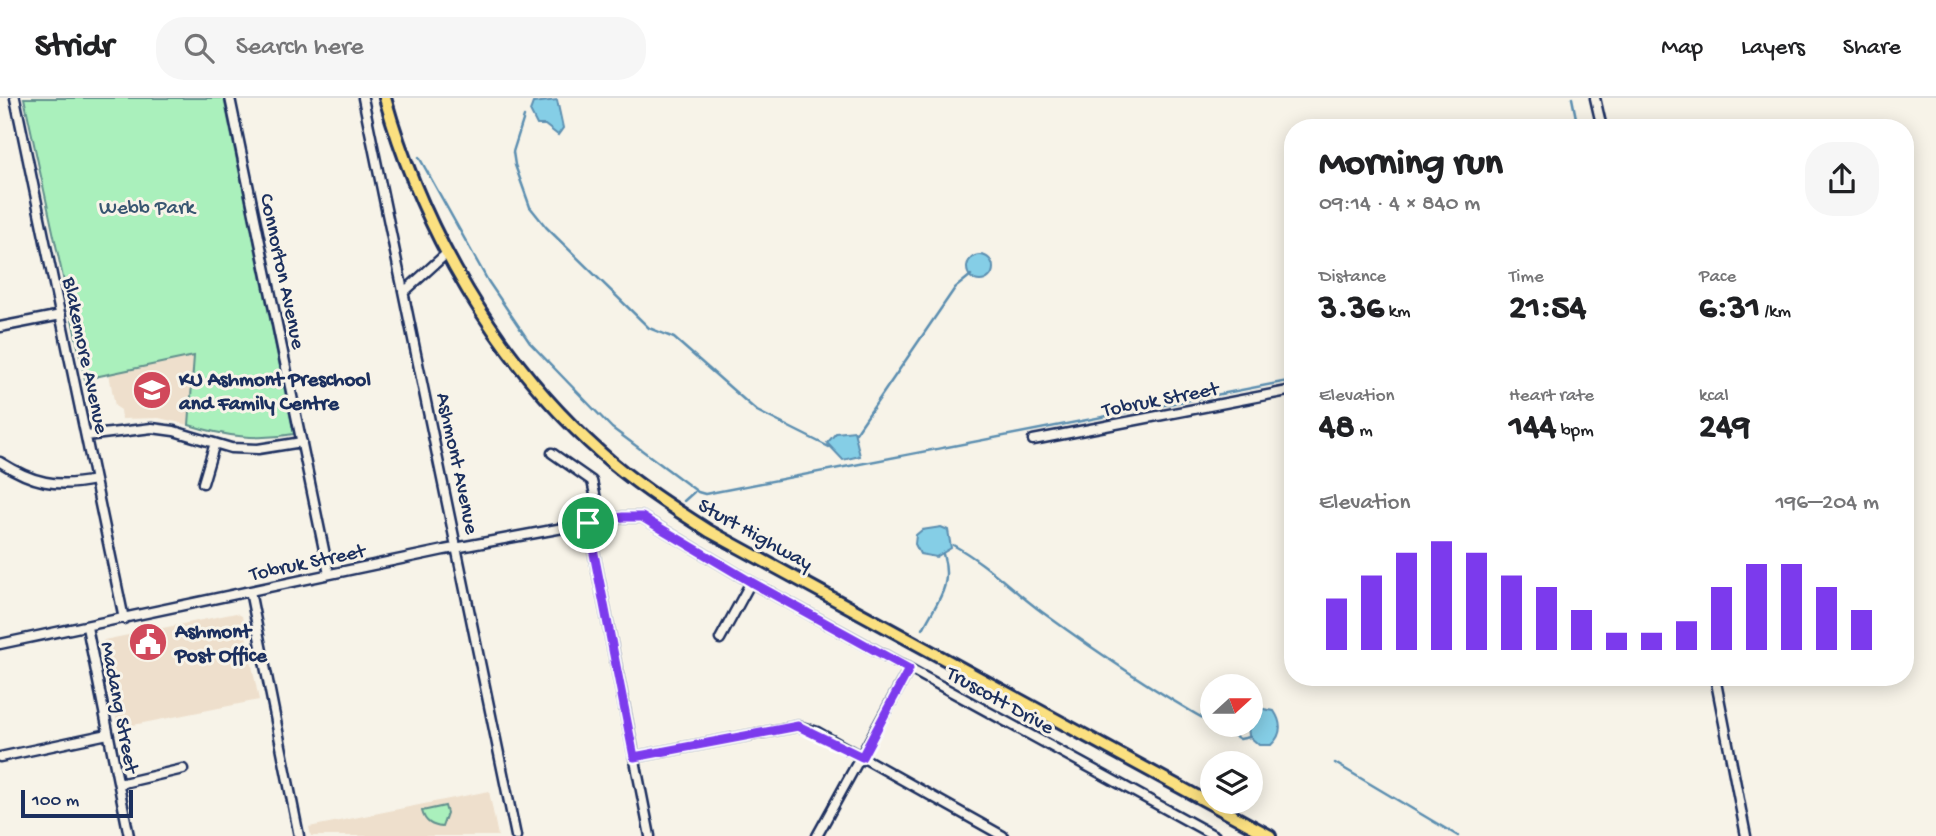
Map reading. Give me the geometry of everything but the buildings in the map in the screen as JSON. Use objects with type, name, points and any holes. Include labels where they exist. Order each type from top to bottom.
[{"type":"highway","name":"Sturt Highway","points":[[385,98],[410,175],[447,253],[491,325],[527,374],[601,453],[653,495],[709,531],[1270,836]]},
{"type":"street","name":"Blakemore Avenue","points":[[15,98],[124,619]]},
{"type":"street","name":"Connorton Avenue","points":[[230,98],[329,574]]},
{"type":"street","name":"Ashmont Avenue","points":[[363,98],[459,547],[516,836]]},
{"type":"street","points":[[1595,98],[1600,119]]},
{"type":"street","points":[[404,292],[447,253]]},
{"type":"street","points":[[0,327],[61,315]]},
{"type":"street","name":"Tobruk Street","points":[[1033,440],[1284,392]]},
{"type":"street","points":[[86,436],[152,428],[174,432],[214,446],[258,449],[302,442]]},
{"type":"street","points":[[203,483],[214,446]]},
{"type":"street","points":[[552,453],[592,481],[601,521]]},
{"type":"street","points":[[0,462],[45,484],[71,486],[95,480]]},
{"type":"street","name":"Tobruk Street","points":[[0,644],[459,547],[623,517]]},
{"type":"street","name":"Truscott Drive","points":[[623,517],[642,517],[751,582],[1215,836]]},
{"type":"street","points":[[588,523],[650,836]]},
{"type":"street","points":[[720,639],[751,582]]},
{"type":"street","points":[[250,591],[299,836]]},
{"type":"street","name":"Madang Street","points":[[87,627],[129,836]]},
{"type":"street","points":[[817,836],[909,669]]},
{"type":"street","points":[[1716,686],[1745,836]]},
{"type":"street","points":[[634,757],[798,726],[862,757],[1003,836]]},
{"type":"street","points":[[0,757],[108,734]]},
{"type":"street","points":[[119,784],[183,769]]},
{"type":"shaded area","name":"KU Ashmont Preschool and Family Centre","points":[[194,356],[189,425],[159,418],[122,419],[121,410],[115,406],[109,374]]},
{"type":"shaded area","points":[[236,613],[242,616],[259,700],[118,728],[102,645],[104,640]]},
{"type":"shaded area","points":[[489,791],[498,836],[311,836],[309,827]]},
{"type":"green space","name":"Webb Park","points":[[24,98],[224,98],[294,434],[241,436],[189,425],[194,356],[85,379]]},
{"type":"green space","points":[[445,806],[447,813],[442,827],[430,823],[422,811]]},
{"type":"water","points":[[557,100],[563,128],[558,135],[545,125],[537,125],[530,111],[533,103]]},
{"type":"water","points":[[980,255],[989,259],[993,268],[989,277],[980,281],[971,277],[967,268],[971,259]]},
{"type":"water","points":[[854,431],[860,456],[843,460],[827,443],[836,433]]},
{"type":"water","points":[[941,527],[948,530],[951,548],[936,557],[920,554],[915,544],[916,535],[922,530]]},
{"type":"water","points":[[1264,709],[1274,711],[1279,733],[1271,745],[1259,745],[1250,737],[1264,737]]},
{"type":"waterway","points":[[1572,98],[1576,119]]},
{"type":"waterway","points":[[524,117],[513,152],[515,165],[530,207],[546,227],[649,328],[674,338],[757,411],[829,447]]},
{"type":"waterway","points":[[419,157],[488,281],[530,343],[612,428],[698,492],[705,494],[1284,382]]},
{"type":"waterway","points":[[856,433],[955,288],[971,275]]},
{"type":"waterway","points":[[684,501],[694,492]]},
{"type":"waterway","points":[[953,545],[1105,656],[1200,716]]},
{"type":"waterway","points":[[923,629],[945,585],[946,566],[943,554]]},
{"type":"waterway","points":[[1237,737],[1250,737]]},
{"type":"waterway","points":[[1335,763],[1458,836]]},
{"type":"place","name":"KU Ashmont Preschool and Family Centre","points":[[152,390]]},
{"type":"place","name":"Ashmont Post Office","points":[[148,642]]},
{"type":"route","points":[[642,517],[751,582],[909,669],[862,757],[808,728],[798,726],[634,757],[588,523],[642,517]]}]
